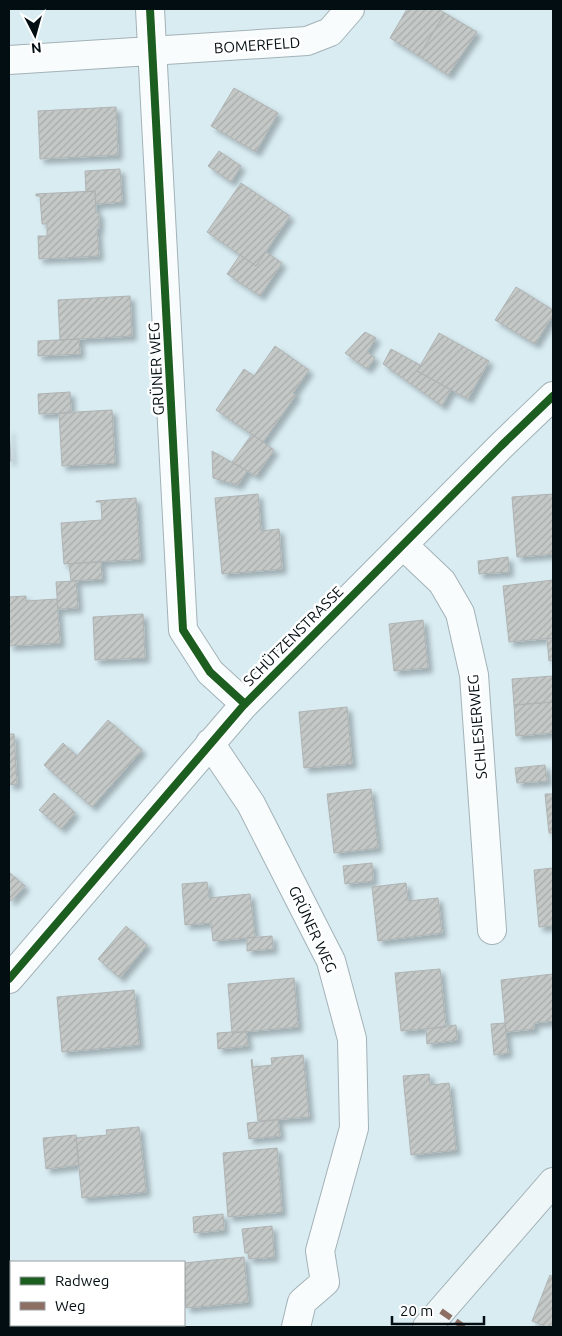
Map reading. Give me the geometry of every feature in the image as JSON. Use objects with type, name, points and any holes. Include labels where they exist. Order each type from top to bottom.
[{"type":"main road","points":[[427,1327],[553,1182]]},
{"type":"street","name":"GRÜNER WEG","points":[[150,9],[183,630],[210,672],[245,704]]},
{"type":"street","name":"BOMERFELD","points":[[9,60],[307,41],[330,32],[350,9]]},
{"type":"street","name":"SCHÜTZENSTRASSE","points":[[9,979],[245,704],[553,396]]},
{"type":"street","name":"SCHLESIERWEG","points":[[403,545],[442,582],[460,613],[474,675],[492,930]]},
{"type":"street","name":"GRÜNER WEG","points":[[210,743],[251,804],[331,961],[352,1039],[354,1128],[320,1251],[325,1282],[302,1302],[296,1327]]},
{"type":"building","points":[[407,9],[438,9],[445,13],[419,56],[390,38]]},
{"type":"building","points":[[445,13],[477,32],[448,75],[419,56]]},
{"type":"building","points":[[234,88],[278,113],[256,152],[211,126]]},
{"type":"building","points":[[116,107],[118,155],[40,159],[38,111]]},
{"type":"building","points":[[219,151],[241,166],[231,182],[208,166]]},
{"type":"building","points":[[120,169],[122,202],[96,204],[95,191],[86,192],[85,171]]},
{"type":"building","points":[[241,183],[290,216],[256,266],[207,232]]},
{"type":"building","points":[[95,191],[96,213],[99,213],[99,229],[97,229],[99,256],[39,259],[38,236],[47,236],[47,224],[42,224],[40,196],[36,196],[36,194]]},
{"type":"building","points":[[266,252],[282,263],[260,296],[227,274],[240,255],[256,266]]},
{"type":"building","points":[[516,287],[553,310],[553,315],[535,344],[495,320]]},
{"type":"building","points":[[130,296],[132,336],[60,340],[58,300]]},
{"type":"building","points":[[365,332],[376,338],[367,352],[375,358],[367,369],[345,353]]},
{"type":"building","points":[[439,333],[489,361],[468,399],[417,371]]},
{"type":"building","points":[[79,339],[80,354],[38,356],[38,341]]},
{"type":"building","points":[[275,346],[309,370],[293,393],[296,395],[263,442],[216,410],[244,369],[254,376]]},
{"type":"building","points":[[391,349],[420,365],[417,371],[451,390],[442,406],[383,364]]},
{"type":"building","points":[[70,392],[71,413],[39,414],[38,394]]},
{"type":"building","points":[[112,410],[115,463],[62,466],[59,413]]},
{"type":"building","points":[[9,429],[11,461],[9,461]]},
{"type":"building","points":[[252,434],[274,450],[256,476],[232,462]]},
{"type":"building","points":[[212,451],[247,471],[238,485],[213,478]]},
{"type":"building","points":[[258,494],[261,531],[279,529],[282,569],[222,574],[215,498]]},
{"type":"building","points":[[553,494],[553,554],[517,557],[512,497]]},
{"type":"building","points":[[136,498],[140,559],[64,564],[61,523],[102,520],[101,502],[96,501]]},
{"type":"building","points":[[508,557],[509,572],[479,574],[478,561]]},
{"type":"building","points":[[101,562],[102,579],[71,581],[69,564]]},
{"type":"building","points":[[553,580],[553,638],[509,642],[503,586]]},
{"type":"building","points":[[76,581],[78,608],[58,609],[56,582]]},
{"type":"building","points":[[26,596],[26,601],[57,599],[60,643],[9,646],[9,597]]},
{"type":"building","points":[[143,614],[145,658],[95,660],[93,617]]},
{"type":"building","points":[[423,620],[428,668],[394,671],[389,624]]},
{"type":"building","points":[[553,638],[553,660],[549,661],[547,639]]},
{"type":"building","points":[[553,676],[553,702],[514,705],[512,679]]},
{"type":"building","points":[[553,702],[553,733],[516,736],[514,705]]},
{"type":"building","points":[[347,707],[352,764],[304,768],[299,712]]},
{"type":"building","points":[[108,720],[142,750],[92,807],[44,765],[63,743],[77,756]]},
{"type":"building","points":[[9,734],[14,734],[17,784],[9,785]]},
{"type":"building","points":[[545,765],[547,781],[517,783],[515,768]]},
{"type":"building","points":[[371,789],[378,848],[334,853],[327,794]]},
{"type":"building","points":[[54,793],[75,813],[61,829],[39,810]]},
{"type":"building","points":[[545,794],[553,794],[553,833],[549,833]]},
{"type":"building","points":[[372,863],[373,881],[345,884],[343,866]]},
{"type":"building","points":[[553,868],[553,926],[539,927],[534,870]]},
{"type":"building","points":[[9,872],[25,886],[11,901],[9,899]]},
{"type":"building","points":[[207,882],[209,898],[250,894],[255,937],[213,941],[211,923],[185,925],[182,884]]},
{"type":"building","points":[[406,883],[408,901],[438,898],[442,933],[378,941],[372,887]]},
{"type":"building","points":[[126,926],[147,945],[120,978],[98,959]]},
{"type":"building","points":[[272,936],[273,949],[247,951],[247,938]]},
{"type":"building","points":[[440,969],[446,1027],[401,1031],[395,973]]},
{"type":"building","points":[[553,974],[553,1021],[534,1023],[534,1029],[506,1032],[501,980]]},
{"type":"building","points":[[294,978],[298,1027],[232,1033],[228,984]]},
{"type":"building","points":[[134,990],[139,1045],[62,1052],[57,997]]},
{"type":"building","points":[[505,1023],[508,1053],[494,1055],[491,1024]]},
{"type":"building","points":[[456,1025],[457,1040],[427,1044],[426,1029]]},
{"type":"building","points":[[246,1032],[248,1046],[218,1049],[217,1033]]},
{"type":"building","points":[[303,1055],[309,1117],[258,1121],[251,1060],[253,1067],[272,1065],[271,1058]]},
{"type":"building","points":[[429,1074],[430,1085],[449,1083],[456,1150],[411,1155],[403,1076]]},
{"type":"building","points":[[278,1120],[280,1136],[249,1139],[247,1123]]},
{"type":"building","points":[[139,1127],[146,1192],[82,1198],[76,1138],[107,1135],[106,1130]]},
{"type":"building","points":[[76,1135],[79,1165],[46,1169],[43,1138]]},
{"type":"building","points":[[277,1148],[282,1212],[228,1217],[223,1153]]},
{"type":"building","points":[[223,1214],[224,1230],[194,1233],[193,1217]]},
{"type":"building","points":[[272,1226],[274,1257],[249,1259],[248,1253],[245,1253],[242,1229]]},
{"type":"building","points":[[244,1257],[248,1302],[186,1308],[185,1263]]},
{"type":"building","points":[[10,1268],[10,1302],[9,1302]]},
{"type":"building","points":[[550,1275],[553,1277],[553,1327],[547,1327],[532,1321]]},
{"type":"building","points":[[90,1326],[91,1327],[61,1327]]},
{"type":"marked path","points":[[441,1311],[464,1327]]},
{"type":"cycle path","points":[[150,9],[183,630],[210,672],[245,704]]},
{"type":"cycle path","points":[[9,979],[243,706],[553,396]]}]
